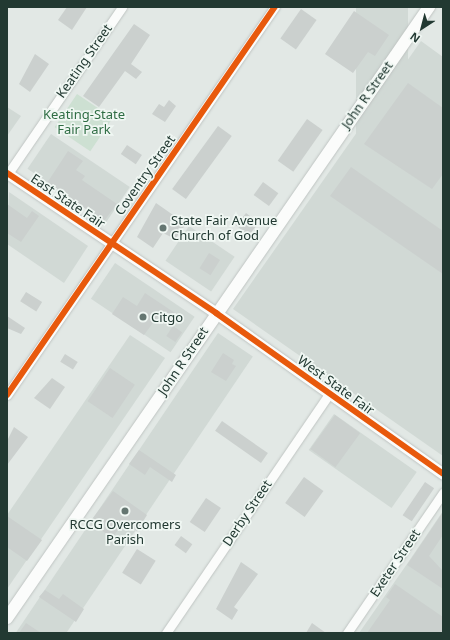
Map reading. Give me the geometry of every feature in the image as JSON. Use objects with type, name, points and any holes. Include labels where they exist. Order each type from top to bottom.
[{"type":"main road","name":"John R Street","points":[[7,618],[216,313],[429,7]]},
{"type":"street","name":"Keating Street","points":[[7,174],[122,7]]},
{"type":"street","name":"Coventry Street","points":[[7,395],[275,7]]},
{"type":"street","name":"East State Fair","points":[[7,174],[216,313]]},
{"type":"street","name":"West State Fair","points":[[216,313],[443,474]]},
{"type":"street","name":"Derby Street","points":[[166,633],[329,394]]},
{"type":"street","name":"Exeter Street","points":[[347,633],[443,493]]},
{"type":"shaded area","points":[[356,7],[408,7],[408,274],[356,274]]},
{"type":"shaded area","points":[[421,41],[443,57],[443,456],[233,309]]},
{"type":"shaded area","points":[[7,107],[21,116],[7,136]]},
{"type":"shaded area","points":[[51,134],[130,187],[106,222],[28,169]]},
{"type":"shaded area","points":[[9,192],[88,246],[64,283],[7,244]]},
{"type":"shaded area","points":[[189,226],[235,257],[211,292],[166,261]]},
{"type":"shaded area","points":[[115,263],[195,317],[171,352],[91,299]]},
{"type":"shaded area","points":[[218,333],[253,356],[66,633],[16,633]]},
{"type":"shaded area","points":[[130,335],[165,358],[7,589],[7,515]]},
{"type":"shaded area","points":[[334,414],[417,472],[391,508],[309,450]]},
{"type":"shaded area","points":[[443,511],[443,633],[359,633],[407,564]]},
{"type":"green space","name":"Keating-State Fair Park","points":[[77,94],[113,118],[90,151],[55,127]]},
{"type":"building","points":[[67,7],[87,7],[72,30],[58,20]]},
{"type":"building","points":[[301,9],[317,20],[296,49],[280,38]]},
{"type":"building","points":[[354,11],[389,35],[375,56],[368,52],[353,73],[325,54]]},
{"type":"building","points":[[134,24],[150,35],[131,64],[142,72],[136,79],[125,71],[99,107],[83,96]]},
{"type":"building","points":[[35,54],[49,64],[30,92],[19,84]]},
{"type":"building","points":[[408,83],[443,108],[443,174],[432,189],[364,144]]},
{"type":"building","points":[[169,100],[176,106],[165,122],[152,114],[159,104],[164,107]]},
{"type":"building","points":[[307,119],[323,130],[293,172],[278,161]]},
{"type":"building","points":[[218,126],[232,136],[186,199],[172,189]]},
{"type":"building","points":[[127,145],[142,155],[136,164],[121,154]]},
{"type":"building","points":[[68,151],[83,161],[76,170],[85,176],[82,180],[117,204],[104,221],[47,183]]},
{"type":"building","points":[[351,167],[443,231],[443,274],[330,196]]},
{"type":"building","points":[[263,182],[278,193],[269,206],[254,195]]},
{"type":"building","name":"State Fair Avenue Church of God","points":[[156,203],[186,224],[175,239],[163,233],[153,248],[137,237]]},
{"type":"building","points":[[7,204],[27,218],[32,211],[39,216],[21,242],[7,233]]},
{"type":"building","points":[[246,213],[259,223],[249,235],[236,226]]},
{"type":"building","points":[[209,253],[220,260],[210,275],[199,268]]},
{"type":"building","points":[[26,292],[42,302],[36,311],[20,301]]},
{"type":"building","points":[[145,293],[175,313],[168,323],[158,316],[144,335],[112,314],[123,297],[137,306]]},
{"type":"building","points":[[7,316],[25,328],[21,334],[7,328]]},
{"type":"building","points":[[173,326],[182,332],[175,342],[166,336]]},
{"type":"building","points":[[223,353],[234,360],[232,364],[236,366],[226,381],[211,372]]},
{"type":"building","points":[[65,354],[78,362],[73,370],[60,362]]},
{"type":"building","points":[[110,368],[135,385],[113,418],[88,401]]},
{"type":"building","points":[[52,378],[65,387],[50,409],[34,398]]},
{"type":"building","points":[[335,415],[360,433],[335,467],[310,449]]},
{"type":"building","points":[[222,421],[268,453],[261,463],[215,431]]},
{"type":"building","points":[[14,427],[28,437],[7,465],[7,441]]},
{"type":"building","points":[[139,450],[176,475],[172,482],[150,467],[145,475],[129,464]]},
{"type":"building","points":[[304,477],[323,491],[305,517],[285,503]]},
{"type":"building","points":[[425,482],[434,488],[412,521],[403,515]]},
{"type":"building","points":[[113,491],[147,515],[137,531],[124,522],[112,538],[90,522]]},
{"type":"building","points":[[206,498],[221,508],[205,532],[190,522]]},
{"type":"building","points":[[443,512],[443,535],[429,556],[443,571],[443,589],[407,565]]},
{"type":"building","points":[[7,516],[42,540],[27,561],[7,547]]},
{"type":"building","points":[[181,536],[192,544],[186,553],[175,545]]},
{"type":"building","points":[[137,549],[156,561],[141,584],[122,573]]},
{"type":"building","points":[[241,562],[258,574],[234,607],[238,610],[232,620],[216,609]]},
{"type":"building","points":[[395,584],[443,617],[443,633],[367,633],[390,600],[386,597]]},
{"type":"building","points":[[45,590],[59,599],[63,594],[84,609],[76,622],[39,597]]},
{"type":"building","points":[[26,623],[41,633],[19,633]]},
{"type":"building","points":[[312,623],[326,633],[306,633]]},
{"type":"cycle path","points":[[7,395],[275,7]]},
{"type":"cycle path","points":[[7,173],[216,313],[443,474]]},
{"type":"place","name":"State Fair Avenue Church of God","points":[[163,228]]},
{"type":"place","name":"Citgo","points":[[143,317]]},
{"type":"place","name":"RCCG Overcomers Parish","points":[[125,511]]}]
